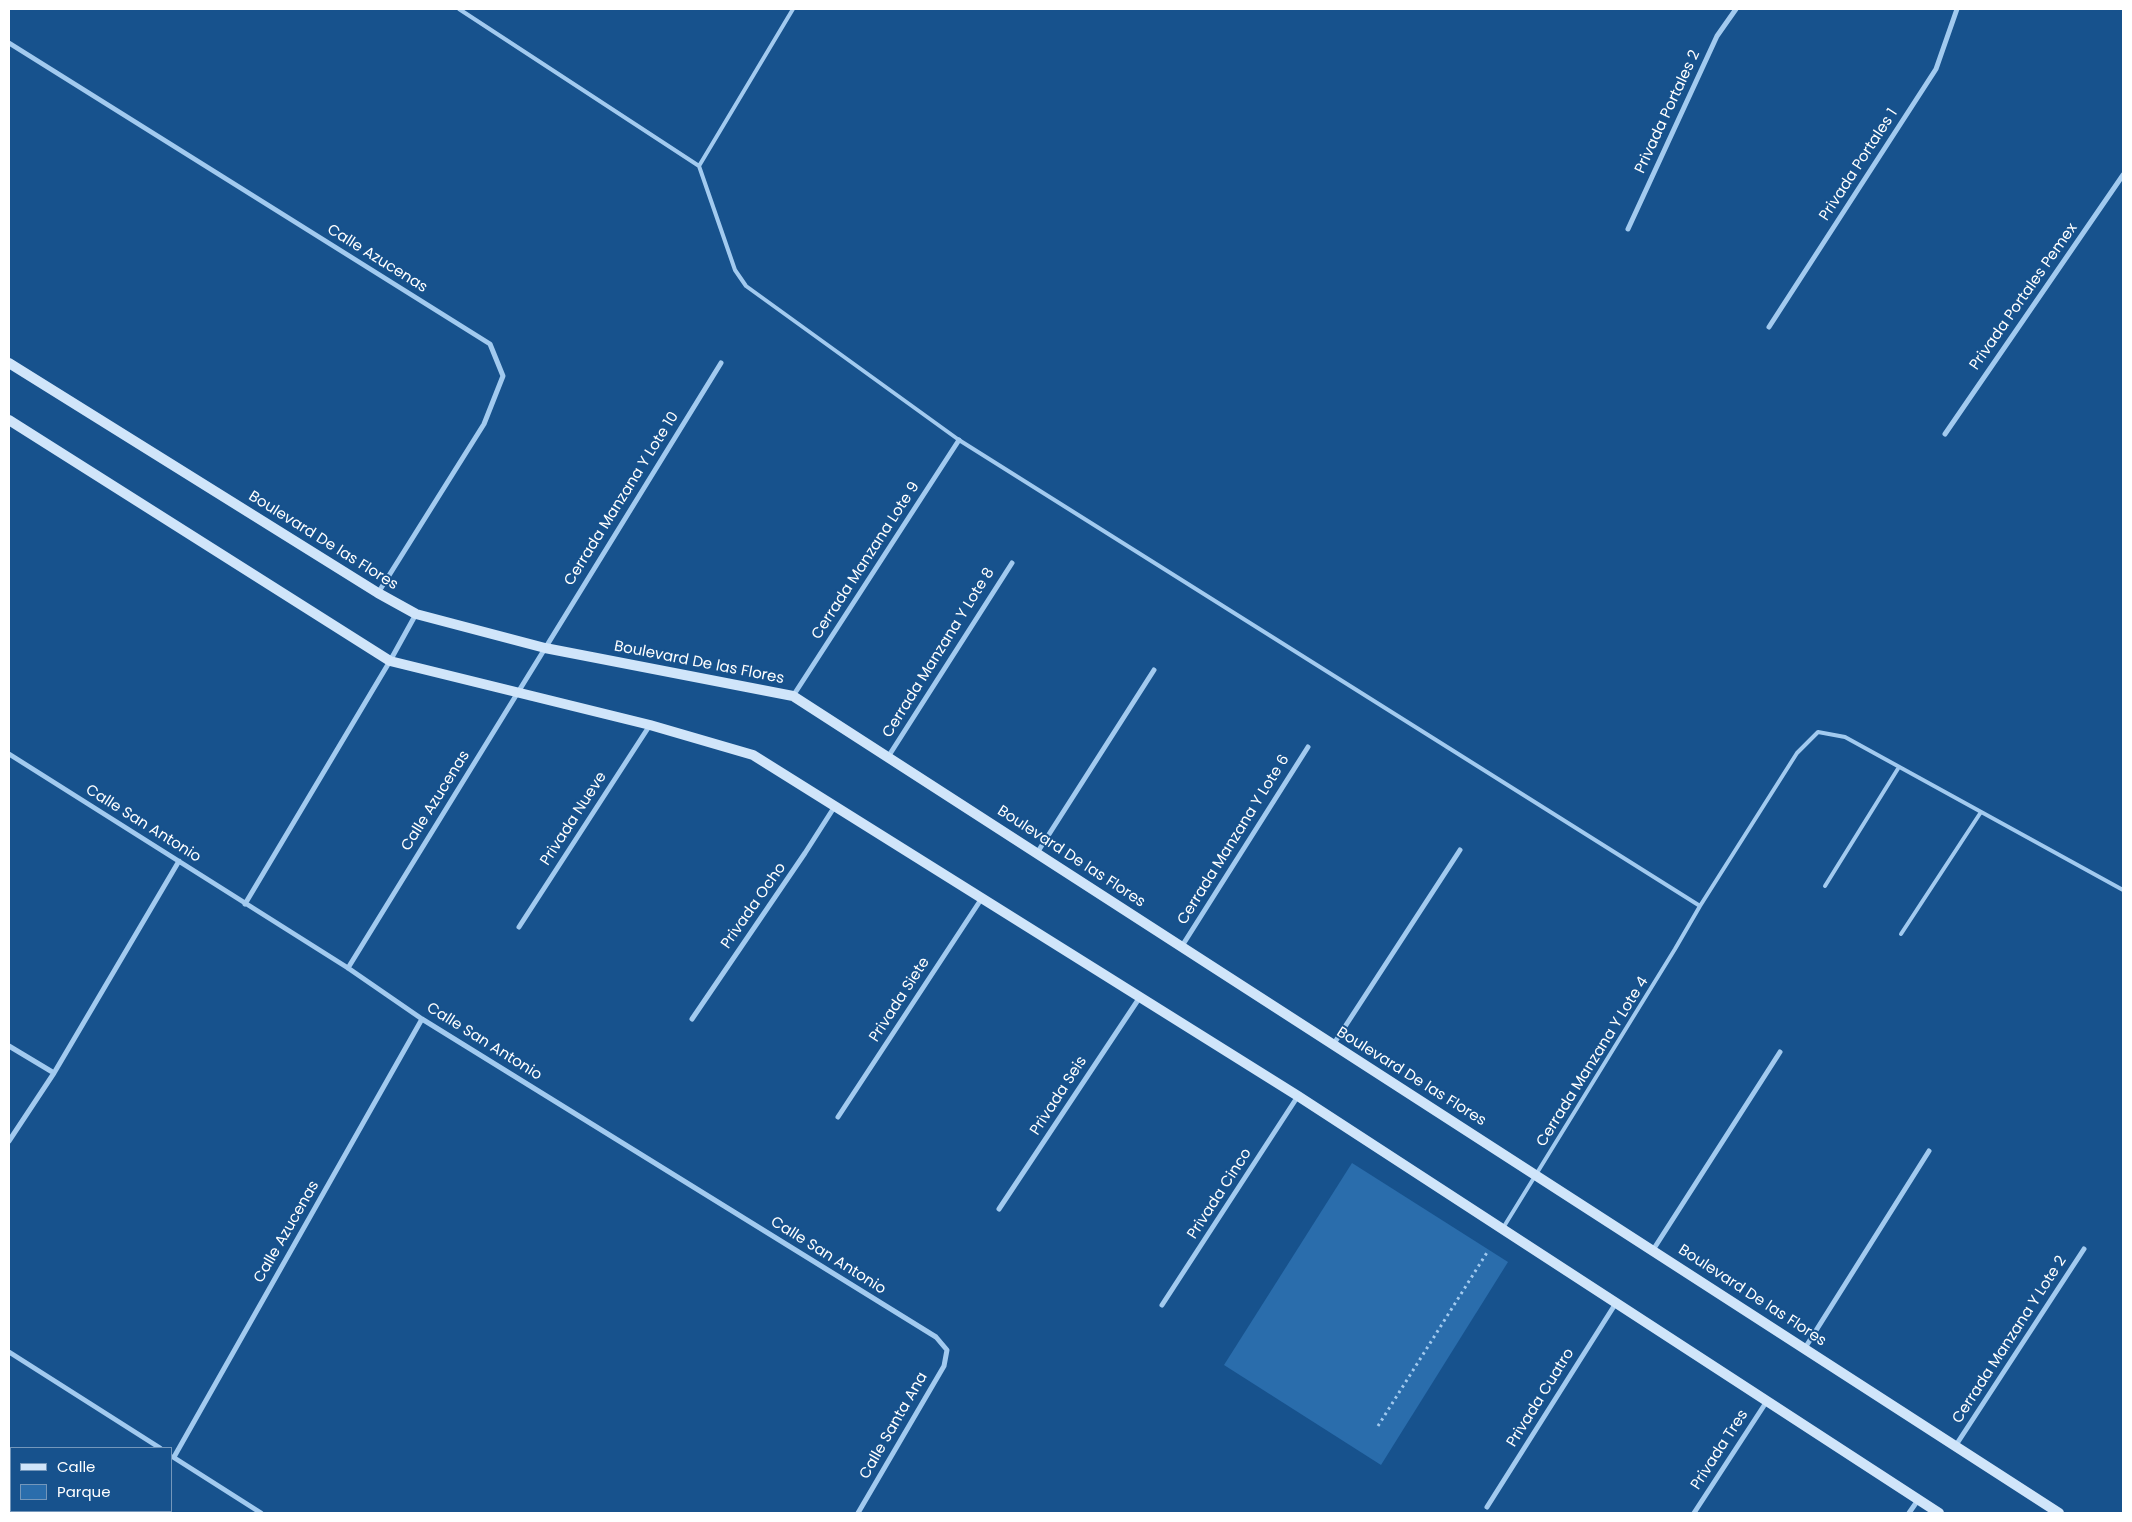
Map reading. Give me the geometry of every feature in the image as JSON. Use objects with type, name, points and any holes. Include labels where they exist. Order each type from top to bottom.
[{"type":"street","name":"Privada Portales 2","points":[[1628,229],[1717,36],[1736,9]]},
{"type":"street","name":"Privada Portales 1","points":[[1768,327],[1936,69],[1957,9]]},
{"type":"street","name":"Calle Azucenas","points":[[9,43],[490,344],[503,376],[484,424],[378,593]]},
{"type":"street","name":"Privada Portales Pemex","points":[[1945,434],[2123,175]]},
{"type":"street","name":"Boulevard De las Flores","points":[[9,363],[378,593],[416,614],[545,648],[793,696],[1182,946],[1333,1046],[1537,1174],[2059,1513]]},
{"type":"street","name":"Cerrada Manzana Y Lote 10","points":[[545,648],[721,363]]},
{"type":"street","points":[[9,420],[390,661],[516,694],[650,725],[753,755],[1298,1096],[1939,1513]]},
{"type":"street","name":"Cerrada Manzana Lote 9","points":[[793,696],[959,440]]},
{"type":"street","name":"Cerrada Manzana Y Lote 8","points":[[888,757],[1012,562]]},
{"type":"street","points":[[245,904],[416,614]]},
{"type":"street","name":"Calle Azucenas","points":[[348,968],[545,648]]},
{"type":"street","points":[[1037,853],[1154,670]]},
{"type":"street","name":"Privada Nueve","points":[[519,927],[650,725]]},
{"type":"street","name":"Cerrada Manzana Y Lote 6","points":[[1182,946],[1308,747]]},
{"type":"street","name":"Calle San Antonio","points":[[9,754],[348,968],[422,1019],[936,1337],[947,1350]]},
{"type":"street","name":"Privada Ocho","points":[[692,1019],[835,806]]},
{"type":"street","points":[[1333,1046],[1460,850]]},
{"type":"street","points":[[9,1140],[54,1073],[179,861]]},
{"type":"street","name":"Privada Siete","points":[[838,1117],[982,898]]},
{"type":"street","name":"Privada Seis","points":[[999,1209],[1141,997]]},
{"type":"street","name":"Calle Azucenas","points":[[173,1456],[422,1019]]},
{"type":"street","points":[[9,1046],[54,1073]]},
{"type":"street","points":[[1653,1250],[1780,1052]]},
{"type":"street","name":"Privada Cinco","points":[[1162,1305],[1298,1096]]},
{"type":"street","points":[[1805,1348],[1929,1151]]},
{"type":"street","name":"Cerrada Manzana Y Lote 2","points":[[1956,1445],[2084,1249]]},
{"type":"street","name":"Privada Cuatro","points":[[1487,1507],[1616,1303]]},
{"type":"street","name":"Calle Santa Ana","points":[[858,1513],[944,1366],[947,1350]]},
{"type":"street","points":[[9,1352],[158,1447]]},
{"type":"street","name":"Privada Tres","points":[[1694,1513],[1767,1400]]},
{"type":"street","points":[[173,1456],[261,1513]]},
{"type":"street","points":[[1909,1513],[1919,1500]]},
{"type":"lane","points":[[459,9],[699,166],[735,270],[746,286],[959,440],[1700,906]]},
{"type":"lane","points":[[699,166],[794,9]]},
{"type":"lane","name":"Cerrada Manzana Y Lote 4","points":[[1503,1228],[1700,906],[1797,753],[1818,732],[1845,737],[1899,766]]},
{"type":"lane","points":[[1825,886],[1899,766],[2123,890]]},
{"type":"lane","points":[[1901,934],[1981,812]]},
{"type":"path","points":[[1378,1426],[1503,1228]]},
{"type":"green space","points":[[1352,1163],[1508,1262],[1381,1465],[1224,1365]]}]
